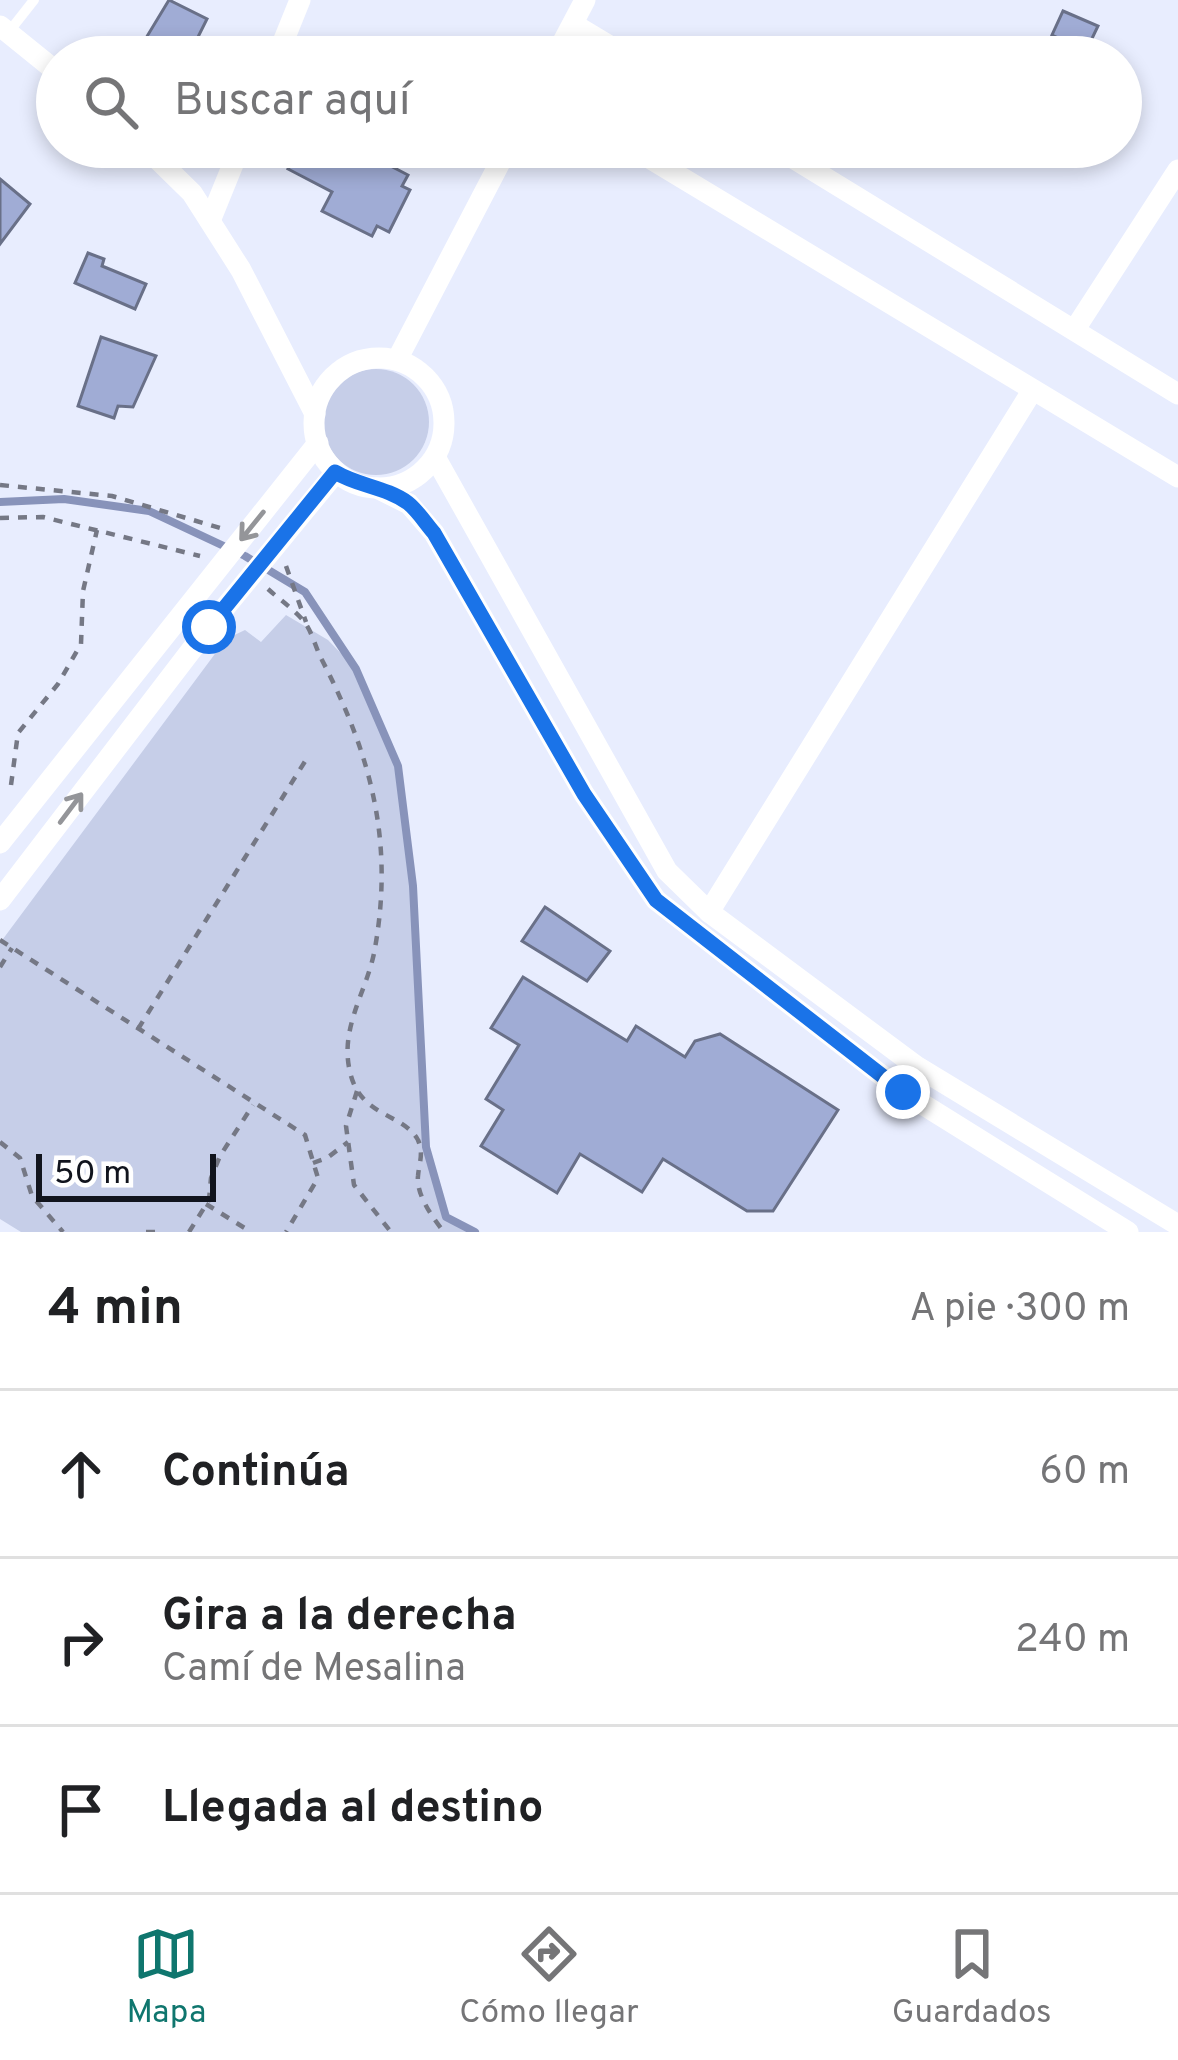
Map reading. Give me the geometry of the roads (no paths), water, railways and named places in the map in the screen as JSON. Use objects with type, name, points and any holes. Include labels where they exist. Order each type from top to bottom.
[{"type":"street","points":[[285,36],[300,0]]},
{"type":"street","points":[[566,36],[585,0]]},
{"type":"street","points":[[573,24],[593,36]]},
{"type":"street","points":[[4,30],[36,55]]},
{"type":"street","points":[[166,168],[192,193],[241,270],[315,414]]},
{"type":"street","points":[[210,221],[231,168]]},
{"type":"street","points":[[397,360],[497,168]]},
{"type":"street","points":[[666,168],[1178,477]]},
{"type":"street","points":[[810,168],[1178,394]]},
{"type":"street","points":[[1075,329],[1178,170]]},
{"type":"street","points":[[377,488],[399,485],[420,474],[435,458],[444,414],[438,392],[424,374],[397,360],[367,358],[348,365],[320,395],[315,414],[318,443],[335,472],[409,504],[434,533],[584,794],[656,900],[903,1092],[1128,1232]]},
{"type":"street","points":[[709,912],[1032,391]]},
{"type":"street","points":[[0,843],[318,443]]},
{"type":"street","points":[[435,458],[668,871],[709,912],[916,1066],[1178,1225]]},
{"type":"street","points":[[0,901],[209,627],[335,472]]},
{"type":"lane","points":[[4,30],[34,0]]},
{"type":"waterway","points":[[0,502],[64,499],[149,511],[245,556],[305,592],[356,669],[398,766],[413,886],[426,1147],[446,1217],[475,1232]]}]
